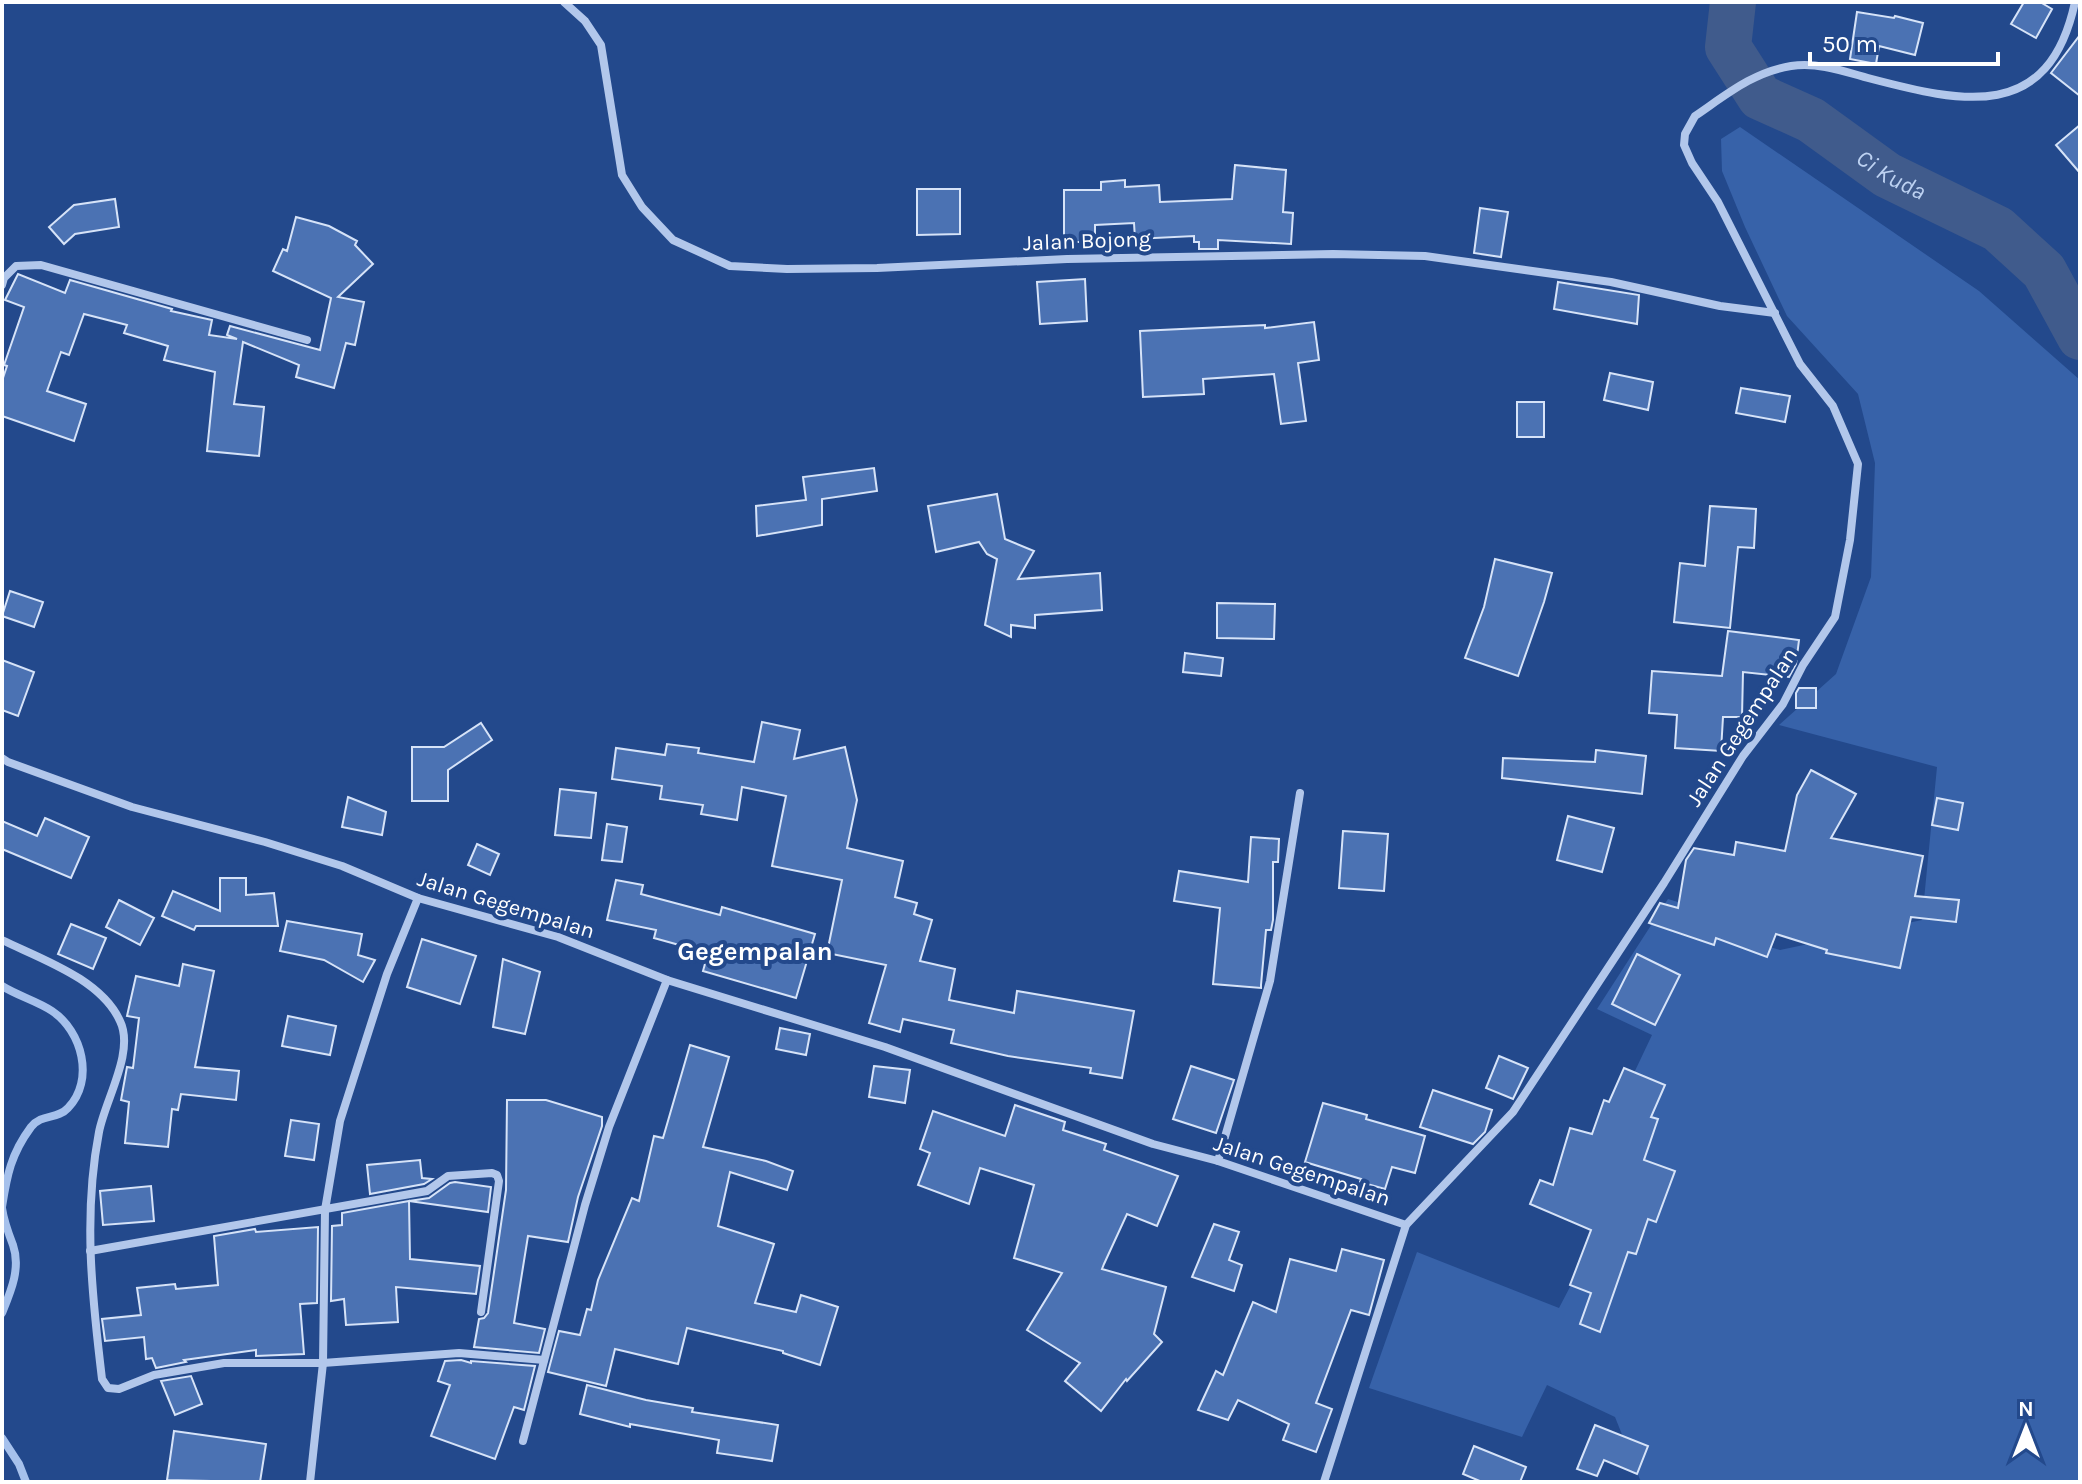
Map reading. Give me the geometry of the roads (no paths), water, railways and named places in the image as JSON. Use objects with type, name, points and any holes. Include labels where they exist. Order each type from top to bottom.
[{"type":"street","name":"Jalan Bojong","points":[[564,2],[585,21],[601,45],[622,175],[642,207],[673,240],[730,266],[877,268],[1082,258],[1333,254],[1425,256],[1611,282],[1720,306],[1775,313]]},
{"type":"street","name":"Jalan Gegempalan","points":[[2,758],[132,807],[265,842],[342,866],[418,898],[558,937],[667,980],[885,1047],[1153,1144],[1218,1161],[1406,1225],[1513,1112],[1664,883],[1743,756],[1783,704],[1803,665],[1835,617],[1850,540],[1858,464],[1833,406],[1800,364],[1718,202],[1692,163],[1684,145],[1685,134],[1695,116],[1754,76],[1793,66],[1826,66],[1940,94],[1973,98],[2002,94],[2026,84],[2048,67],[2068,34],[2075,2]]},
{"type":"street","points":[[2,285],[4,278],[16,266],[41,265],[307,340]]},
{"type":"street","points":[[1218,1161],[1270,981],[1300,793]]},
{"type":"street","points":[[310,1482],[323,1363],[325,1210],[340,1121],[387,974],[418,898]]},
{"type":"street","points":[[2,940],[73,974],[113,1008],[122,1024],[124,1043],[119,1070],[101,1119],[90,1175],[90,1251],[102,1379],[108,1388],[119,1389],[154,1375],[224,1363],[323,1363],[459,1353],[544,1360]]},
{"type":"street","points":[[523,1441],[585,1205],[609,1127],[667,980]]},
{"type":"street","points":[[90,1251],[427,1191],[448,1176],[497,1175],[499,1181],[481,1312]]},
{"type":"street","points":[[1324,1482],[1406,1225]]},
{"type":"waterway","name":"Ci Kuda","points":[[1733,2],[1728,47],[1760,97],[1811,120],[1887,175],[1998,229],[2044,271],[2080,337]]},
{"type":"waterway","points":[[2,986],[46,1007],[62,1020],[77,1043],[83,1070],[76,1097],[68,1108],[35,1123],[24,1137],[11,1165],[2,1207]]},
{"type":"waterway","points":[[2,1208],[16,1262],[12,1288],[2,1313]]},
{"type":"waterway","points":[[2,1438],[19,1464],[26,1482]]},
{"type":"district","name":"Gegempalan","points":[[755,951]]}]
